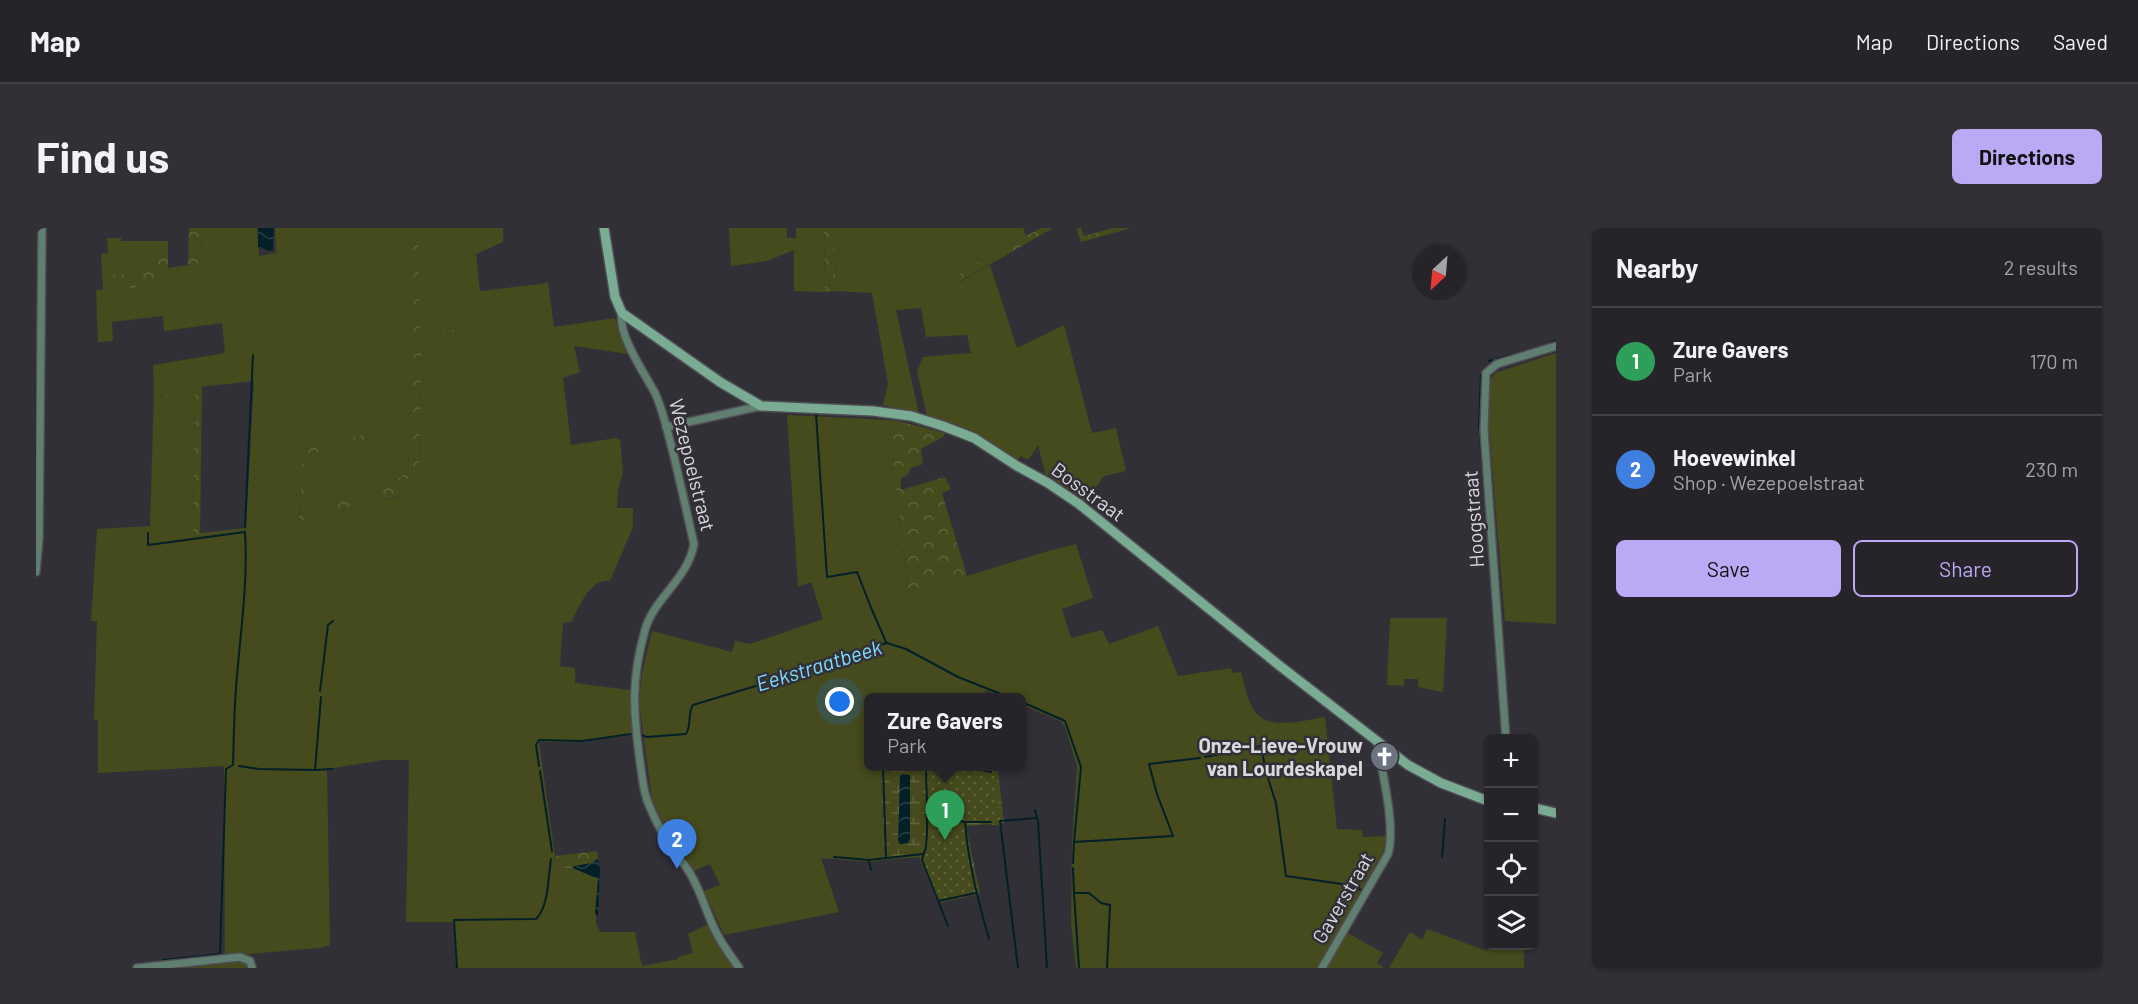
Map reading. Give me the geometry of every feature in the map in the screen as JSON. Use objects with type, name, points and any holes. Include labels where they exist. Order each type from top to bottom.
[{"type":"street","points":[[36,572],[42,228]]},
{"type":"street","name":"Wezepoelstraat","points":[[604,228],[615,298],[622,313],[623,329],[655,393],[666,427],[694,544],[691,558],[646,627],[634,687],[635,724],[643,783],[648,803],[674,852],[690,873],[717,934],[739,968]]},
{"type":"street","name":"Bosstraat","points":[[622,313],[720,382],[761,406],[873,411],[911,416],[974,438],[1057,488],[1079,504],[1392,754],[1441,783],[1484,799]]},
{"type":"street","name":"Hoogstraat","points":[[1506,734],[1484,430],[1486,374],[1497,364],[1556,346]]},
{"type":"street","points":[[666,427],[761,406]]},
{"type":"street","name":"Gaverstraat","points":[[1322,968],[1388,854],[1391,833],[1377,742]]},
{"type":"street","points":[[1382,773],[1383,765],[1392,754]]},
{"type":"street","points":[[1538,809],[1556,813]]},
{"type":"street","points":[[137,968],[240,957],[250,961],[252,968]]},
{"type":"green space","points":[[189,228],[201,228],[202,263],[188,265]]},
{"type":"green space","points":[[201,228],[257,228],[259,256],[276,253],[275,228],[503,228],[503,242],[476,254],[480,291],[548,283],[554,327],[615,318],[628,354],[574,346],[580,372],[563,378],[571,445],[616,438],[620,440],[623,472],[618,490],[617,508],[633,508],[633,527],[610,581],[596,584],[586,595],[571,622],[563,623],[560,666],[575,668],[575,683],[630,690],[632,735],[582,742],[539,742],[555,856],[551,862],[552,869],[573,868],[598,878],[596,923],[600,932],[635,932],[642,966],[678,959],[678,957],[693,953],[688,934],[708,924],[734,968],[456,968],[453,922],[406,922],[409,760],[383,760],[327,769],[330,945],[319,948],[225,956],[224,766],[98,773],[98,720],[94,719],[97,621],[91,621],[97,529],[150,526],[153,365],[225,353],[222,323],[164,331],[163,316],[112,322],[113,341],[98,342],[96,290],[103,290],[101,254],[108,253],[107,238],[121,238],[121,241],[154,241],[154,269],[113,276],[202,263]],"holes":[[[411,233],[420,333],[457,329],[458,339],[422,341],[419,468],[413,469],[408,479],[397,484],[401,497],[369,503],[301,523],[299,518],[303,449],[381,438],[309,454],[306,511],[361,491],[363,495],[384,488],[383,484],[401,477],[408,466],[409,455],[413,455]],[[254,381],[246,528],[200,533],[200,537],[193,537],[195,393],[165,391]]]},
{"type":"green space","points":[[729,228],[787,228],[787,238],[796,238],[796,228],[824,228],[825,292],[794,291],[794,250],[767,261],[731,266]]},
{"type":"green space","points":[[824,228],[834,228],[836,291],[825,292]]},
{"type":"green space","points":[[834,228],[1018,228],[1021,238],[952,278],[957,284],[990,265],[1017,348],[1064,325],[1092,433],[1116,428],[1126,471],[1104,476],[1085,502],[1048,475],[1046,476],[1038,445],[1028,460],[1021,456],[1017,461],[973,432],[927,416],[917,371],[923,357],[971,353],[967,335],[926,337],[921,308],[896,310],[919,414],[883,405],[888,384],[872,293],[836,291]]},
{"type":"green space","points":[[1018,228],[1023,228],[1026,236],[1041,228],[1053,228],[956,284],[952,278],[1020,238]]},
{"type":"green space","points":[[1076,228],[1081,228],[1084,236],[1113,228],[1131,228],[1081,242]]},
{"type":"green space","points":[[418,232],[420,333],[458,329],[459,339],[422,341],[419,468],[413,469],[408,479],[397,484],[398,490],[408,488],[408,495],[369,503],[301,523],[299,518],[303,449],[380,431],[382,438],[310,454],[306,511],[361,491],[363,495],[384,488],[383,484],[401,477],[408,466],[409,455],[413,454],[410,234]]},
{"type":"green space","points":[[154,241],[168,241],[168,269],[156,271],[156,278],[132,288],[115,287],[111,283],[113,276],[154,268]]},
{"type":"green space","points":[[1556,353],[1556,624],[1505,621],[1489,429],[1489,382],[1495,373]]},
{"type":"green space","points":[[202,387],[200,537],[193,537],[195,393],[166,396],[165,391]]},
{"type":"green space","points":[[787,415],[888,420],[908,590],[967,576],[1076,544],[1093,598],[1062,609],[1071,638],[1102,630],[1109,644],[1158,626],[1178,676],[1231,668],[1232,673],[1241,672],[1252,707],[1265,720],[1282,723],[1325,717],[1337,829],[1362,830],[1363,837],[1387,836],[1383,852],[1317,968],[1076,968],[1071,924],[1072,845],[1077,766],[1065,727],[1060,721],[1026,707],[1026,693],[993,693],[985,690],[985,693],[864,693],[864,771],[881,771],[884,860],[871,862],[821,858],[839,912],[724,935],[704,891],[720,885],[710,864],[694,871],[665,828],[652,799],[639,703],[642,673],[652,631],[732,652],[735,641],[750,644],[823,619],[811,582],[798,587]]},
{"type":"green space","points":[[888,420],[945,433],[943,437],[921,449],[923,464],[911,468],[907,476],[901,478],[901,490],[945,477],[951,489],[942,493],[967,576],[908,590]]},
{"type":"green space","points":[[1390,618],[1447,618],[1443,692],[1418,687],[1418,679],[1404,679],[1404,686],[1387,685]]},
{"type":"green space","points":[[881,771],[998,771],[1004,823],[966,826],[980,894],[938,903],[919,857],[884,860]]},
{"type":"green space","points":[[927,771],[994,772],[1001,826],[962,820],[976,893],[938,902],[919,854],[925,852]]},
{"type":"green space","points":[[597,851],[598,860],[593,863],[573,868],[552,869],[551,862],[555,856]]},
{"type":"green space","points":[[1427,929],[1487,951],[1524,950],[1524,968],[1389,968],[1410,932],[1422,940]]},
{"type":"green space","points":[[1346,932],[1383,953],[1377,963],[1384,968],[1327,968]]},
{"type":"green space","points":[[239,962],[246,964],[249,968],[182,968]]},
{"type":"water","points":[[258,228],[274,228],[273,250],[258,247]]},
{"type":"water","points":[[900,774],[910,775],[910,839],[908,843],[900,844],[898,841]]},
{"type":"water","points":[[597,859],[600,869],[598,917],[595,913],[598,879],[573,868],[592,863]]},
{"type":"waterway","name":"Eekstraatbeek","points":[[1497,359],[1556,341]]},
{"type":"waterway","points":[[245,527],[253,355]]},
{"type":"waterway","name":"Eekstraatbeek","points":[[1481,375],[1479,425],[1487,517]]},
{"type":"waterway","points":[[816,414],[827,577],[857,572],[886,642]]},
{"type":"waterway","points":[[148,533],[148,545],[245,532],[246,550],[244,604],[235,698],[233,765],[226,769],[220,954],[163,960]]},
{"type":"waterway","points":[[320,691],[328,625],[333,621]]},
{"type":"waterway","name":"Eekstraatbeek","points":[[641,735],[647,737],[686,734],[693,705],[769,682],[789,671],[887,643],[906,649],[958,677],[998,693]]},
{"type":"waterway","points":[[239,766],[259,769],[315,770],[321,697]]},
{"type":"waterway","name":"Eekstraatbeek","points":[[1026,704],[1065,721],[1081,767],[1074,842],[1173,836],[1157,794],[1149,764],[1200,758]]},
{"type":"waterway","name":"Eekstraatbeek","points":[[539,766],[536,745],[539,740],[582,741],[631,734]]},
{"type":"waterway","name":"Eekstraatbeek","points":[[1205,757],[1261,746],[1276,803],[1286,876],[1342,884],[1362,890]]},
{"type":"waterway","points":[[315,770],[332,769]]},
{"type":"waterway","name":"Eekstraatbeek","points":[[540,771],[552,851]]},
{"type":"waterway","points":[[883,771],[886,858]]},
{"type":"waterway","points":[[926,771],[927,837],[922,860],[948,926]]},
{"type":"waterway","points":[[986,771],[991,772]]},
{"type":"waterway","points":[[1035,810],[1038,821],[1047,968]]},
{"type":"waterway","points":[[926,814],[965,822],[991,822]]},
{"type":"waterway","points":[[1018,968],[1000,821],[1036,818]]},
{"type":"waterway","name":"Eekstraatbeek","points":[[1442,857],[1445,819]]},
{"type":"waterway","points":[[965,822],[971,866],[989,939]]},
{"type":"waterway","points":[[1073,863],[1074,842]]},
{"type":"waterway","points":[[834,857],[869,860],[923,854]]},
{"type":"waterway","name":"Eekstraatbeek","points":[[457,968],[454,920],[536,919],[546,899],[551,859]]},
{"type":"waterway","points":[[869,861],[871,870]]},
{"type":"waterway","points":[[1073,868],[1074,893],[1089,893],[1101,903],[1110,905],[1107,968]]},
{"type":"waterway","points":[[938,901],[976,893]]},
{"type":"waterway","points":[[1074,893],[1079,968]]},
{"type":"place","name":"Onze-Lieve-Vrouw van Lourdeskapel","points":[[1384,757]]},
{"type":"place","name":"Zure Gavers","points":[[945,840]]},
{"type":"place","name":"Hoevewinkel","points":[[677,869]]}]
